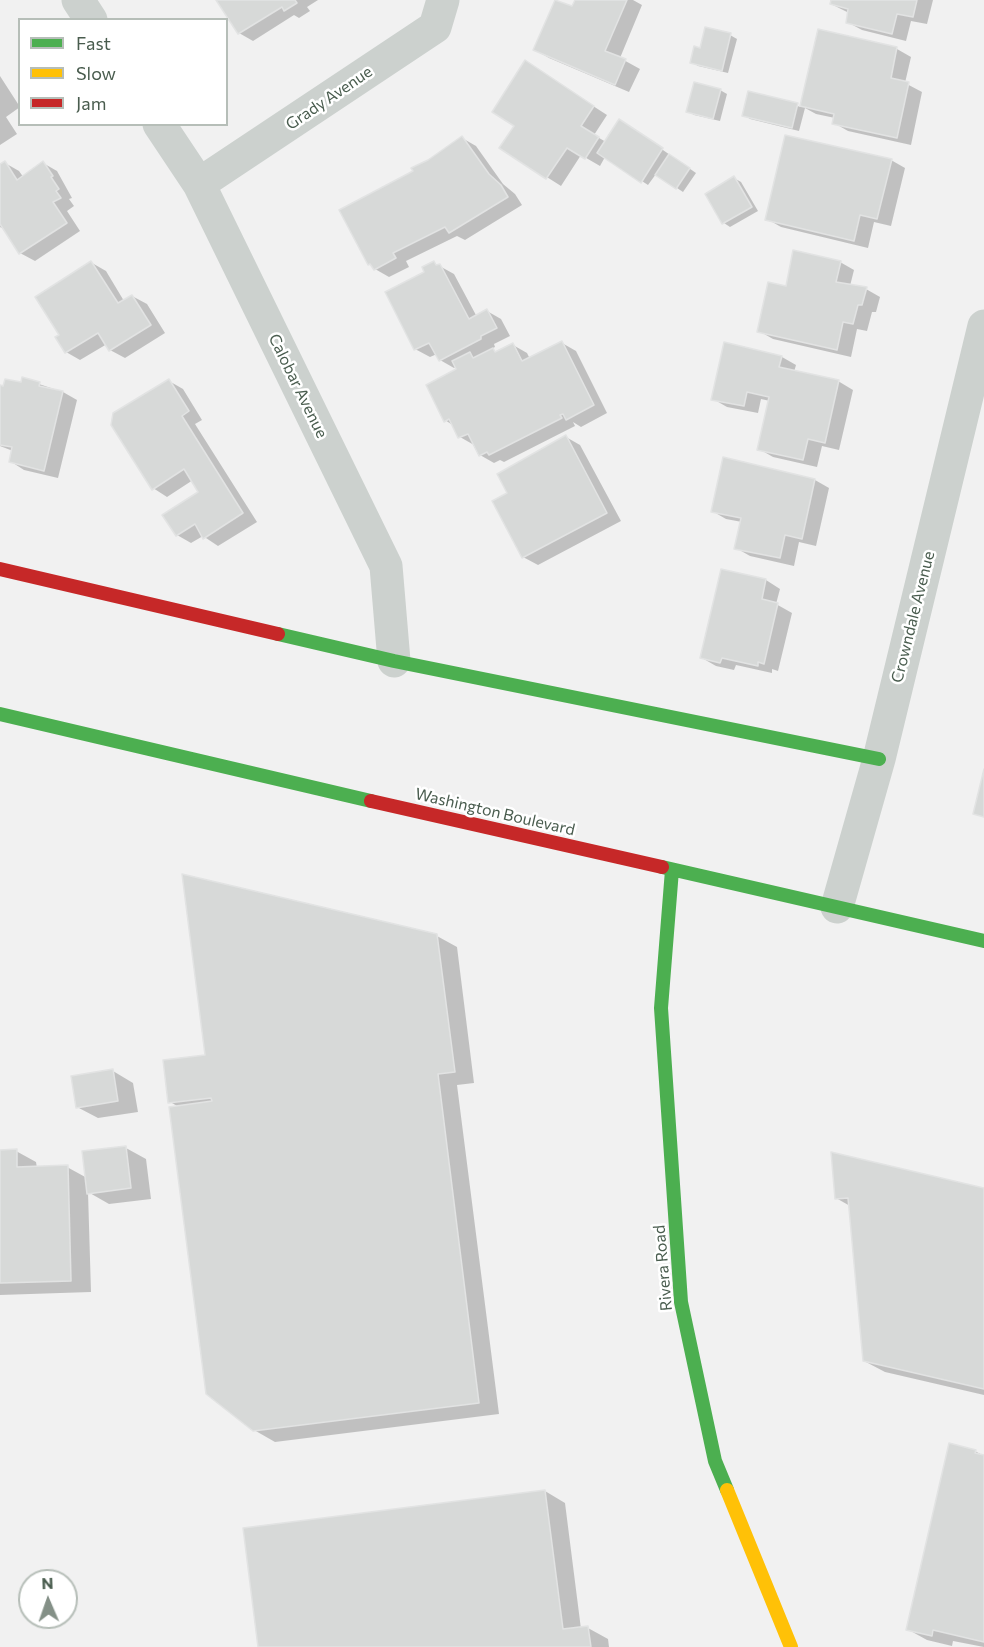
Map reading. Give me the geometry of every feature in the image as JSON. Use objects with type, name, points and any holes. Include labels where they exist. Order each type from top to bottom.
[{"type":"street","points":[[78,0],[90,18]]},
{"type":"street","name":"Grady Avenue","points":[[199,184],[435,27],[443,0]]},
{"type":"street","name":"Calobar Avenue","points":[[160,126],[199,184],[386,566],[394,661]]},
{"type":"street","name":"Crowndale Avenue","points":[[837,907],[879,759],[984,326]]},
{"type":"street","points":[[0,569],[394,661],[879,759]]},
{"type":"street","name":"Washington Boulevard","points":[[0,714],[984,941]]},
{"type":"street","name":"Rivera Road","points":[[672,870],[661,1008],[681,1302],[715,1461],[791,1647]]},
{"type":"building","points":[[216,0],[295,0],[297,3],[284,11],[282,7],[238,34]]},
{"type":"building","points":[[555,0],[572,6],[575,0],[627,0],[605,51],[626,59],[615,85],[533,50]]},
{"type":"building","points":[[831,0],[917,0],[913,17],[897,14],[892,34],[846,23],[848,9],[830,4]]},
{"type":"building","points":[[705,27],[731,33],[722,71],[690,63],[694,46],[700,48]]},
{"type":"building","points":[[818,29],[897,47],[891,78],[909,82],[897,138],[832,124],[834,114],[800,106]]},
{"type":"building","points":[[525,60],[594,106],[581,126],[599,137],[585,159],[567,148],[546,179],[499,148],[514,126],[492,112]]},
{"type":"building","points":[[694,82],[721,89],[713,119],[686,112]]},
{"type":"building","points":[[748,91],[798,103],[792,128],[742,116]]},
{"type":"building","points":[[619,119],[663,148],[641,183],[597,153]]},
{"type":"building","points":[[785,135],[892,159],[877,219],[860,215],[854,241],[765,220]]},
{"type":"building","points":[[462,136],[508,197],[449,233],[445,227],[393,253],[396,258],[374,270],[370,264],[368,265],[339,210],[413,171],[411,168],[428,160]]},
{"type":"building","points":[[669,154],[690,168],[676,189],[655,175]]},
{"type":"building","points":[[5,161],[17,180],[43,161],[59,189],[56,191],[61,198],[53,202],[67,223],[19,254],[0,224],[0,164]]},
{"type":"building","points":[[734,176],[752,207],[722,224],[705,194]]},
{"type":"building","points":[[793,250],[841,261],[836,282],[867,287],[862,305],[858,305],[853,324],[843,322],[837,350],[757,332],[768,282],[786,286]]},
{"type":"building","points":[[91,261],[118,303],[132,295],[151,325],[109,351],[98,333],[65,353],[55,337],[59,335],[35,297]]},
{"type":"building","points":[[434,261],[436,265],[440,264],[469,319],[487,309],[497,328],[439,361],[429,343],[414,350],[385,292],[424,272],[422,267]]},
{"type":"building","points":[[562,341],[594,405],[566,420],[563,414],[560,415],[562,418],[489,455],[487,452],[479,456],[468,434],[458,438],[449,419],[444,422],[426,385],[456,369],[452,361],[470,352],[473,358],[493,348],[495,352],[513,343],[522,361]]},
{"type":"building","points":[[724,342],[782,356],[779,367],[839,380],[825,443],[808,439],[803,460],[757,450],[769,397],[747,392],[744,406],[711,400]]},
{"type":"building","points":[[22,377],[40,382],[39,386],[63,391],[44,471],[9,462],[12,447],[0,445],[0,385],[3,386],[5,379],[21,382]]},
{"type":"building","points":[[169,379],[189,411],[182,416],[243,513],[203,539],[195,524],[176,536],[162,515],[198,492],[184,469],[152,490],[111,425],[113,413]]},
{"type":"building","points":[[566,435],[607,513],[522,558],[492,501],[507,493],[497,474]]},
{"type":"building","points":[[723,457],[815,479],[802,539],[785,535],[780,558],[734,549],[741,518],[711,512]]},
{"type":"building","points":[[721,569],[766,579],[762,599],[778,603],[764,664],[758,662],[758,666],[722,658],[720,663],[700,658]]},
{"type":"building","points":[[984,769],[984,817],[973,814]]},
{"type":"building","points":[[182,874],[437,934],[455,1072],[438,1074],[479,1403],[253,1431],[206,1394],[169,1107],[212,1101],[211,1098],[168,1103],[163,1060],[205,1055]]},
{"type":"building","points":[[113,1069],[118,1101],[76,1108],[71,1076]]},
{"type":"building","points":[[126,1146],[131,1188],[87,1194],[82,1151]]},
{"type":"building","points":[[17,1149],[17,1167],[68,1165],[71,1281],[0,1283],[0,1150]]},
{"type":"building","points":[[831,1152],[984,1188],[984,1389],[863,1361],[848,1198],[835,1199]]},
{"type":"building","points":[[949,1443],[976,1450],[975,1453],[984,1455],[984,1642],[933,1630],[932,1636],[906,1630]]},
{"type":"building","points":[[545,1490],[563,1629],[588,1626],[591,1647],[258,1647],[243,1528]]},
{"type":"traffic: fast","points":[[278,634],[394,661],[879,759]]},
{"type":"traffic: fast","points":[[0,714],[371,801]]},
{"type":"traffic: fast","points":[[662,867],[984,941]]},
{"type":"traffic: fast","points":[[672,870],[661,1008],[681,1302],[715,1461],[727,1490]]},
{"type":"traffic: slow","points":[[727,1490],[791,1647]]},
{"type":"traffic: jam","points":[[0,569],[278,634]]},
{"type":"traffic: jam","points":[[371,801],[662,867]]}]
